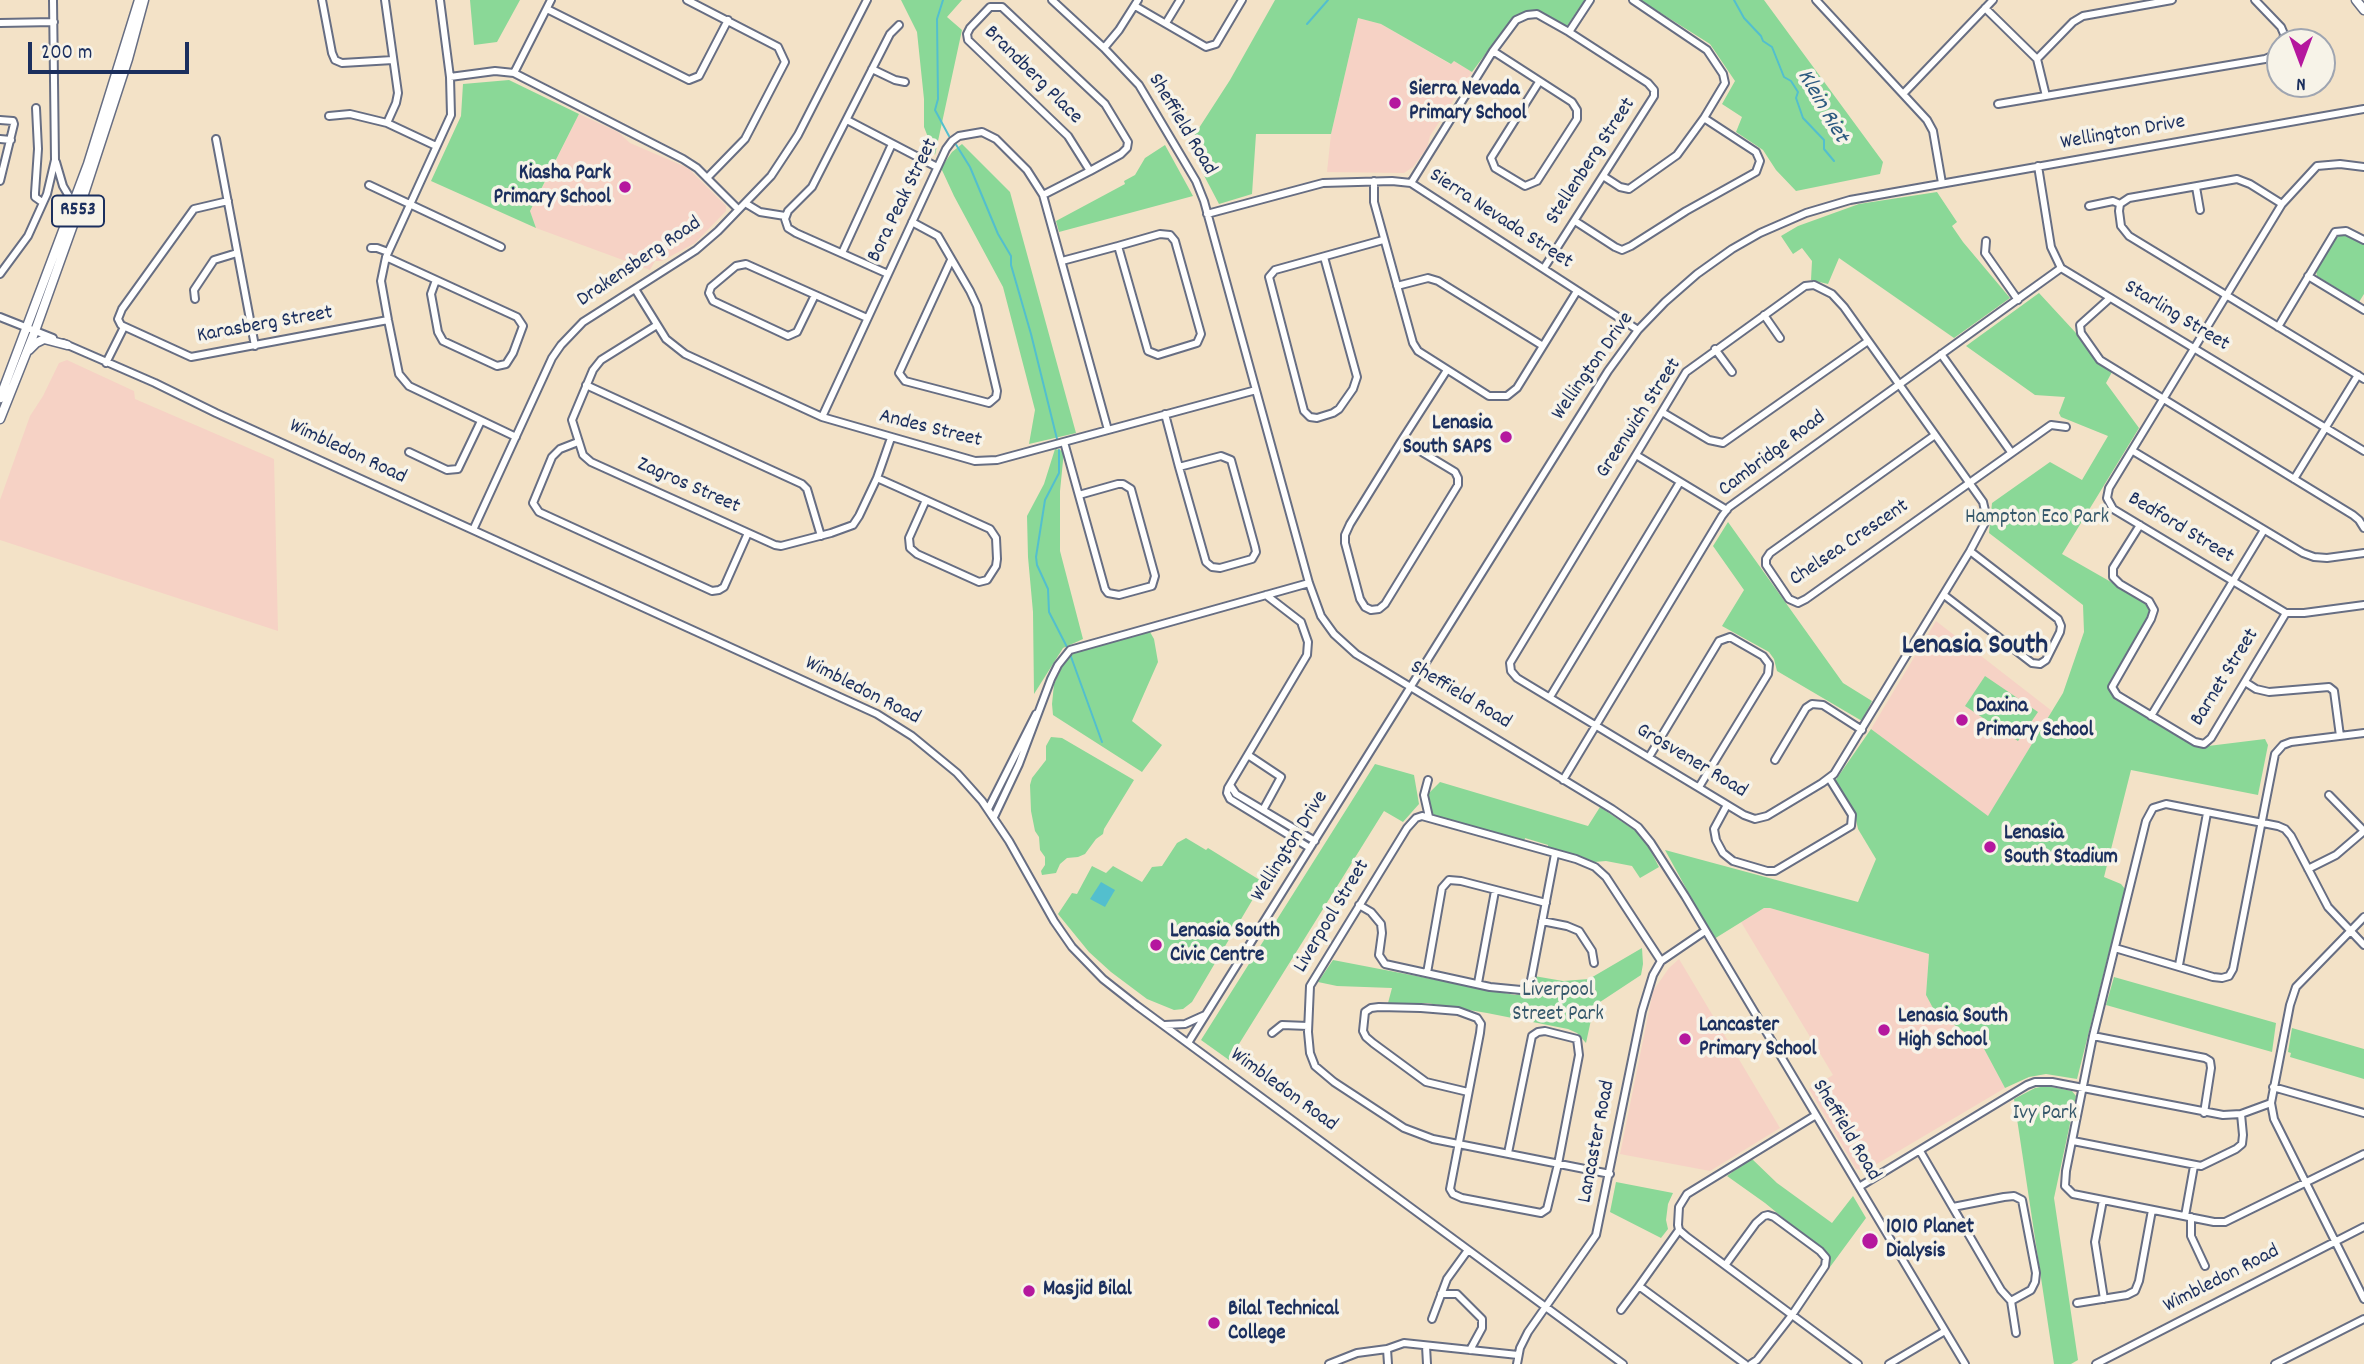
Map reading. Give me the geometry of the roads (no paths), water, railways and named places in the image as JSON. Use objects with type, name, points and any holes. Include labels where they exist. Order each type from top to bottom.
[{"type":"main road","name":"R553","points":[[0,398],[73,203],[139,0]]},
{"type":"main road","name":"R553","points":[[0,419],[35,331],[106,130],[145,0]]},
{"type":"main road","points":[[2356,0],[2364,10]]},
{"type":"main road","points":[[26,354],[42,340],[67,345]]},
{"type":"street","points":[[0,273],[28,236],[47,194],[55,160],[54,0]]},
{"type":"street","points":[[322,0],[335,60],[393,60]]},
{"type":"street","points":[[385,0],[398,93],[387,123]]},
{"type":"street","points":[[440,0],[450,77],[451,115],[387,255],[381,281],[398,373],[406,383],[417,391],[516,437]]},
{"type":"street","points":[[514,73],[551,0]]},
{"type":"street","points":[[687,0],[778,47],[785,64],[745,139],[707,178]]},
{"type":"street","name":"Drakensberg Road","points":[[473,530],[552,358],[567,337],[583,322],[696,250],[771,176],[788,152],[867,0]]},
{"type":"street","name":"Sheffield Road","points":[[1052,0],[1139,85],[1192,172],[1208,214],[1309,583],[1321,616],[1334,634],[1356,654],[1639,827],[1705,931],[1965,1364]]},
{"type":"street","points":[[1166,23],[1180,0]]},
{"type":"street","points":[[1104,48],[1137,3],[1202,46],[1210,47],[1216,44],[1242,0]]},
{"type":"street","points":[[1569,32],[1590,0]]},
{"type":"street","points":[[1603,176],[1624,188],[1634,186],[1681,152],[1724,86],[1723,74],[1707,50],[1633,0]]},
{"type":"street","points":[[1816,0],[1927,120],[1933,131],[1942,183]]},
{"type":"street","points":[[1903,94],[1993,0]]},
{"type":"street","points":[[2038,59],[2073,22],[2083,16],[2172,0]]},
{"type":"street","points":[[2255,0],[2281,28]]},
{"type":"street","name":"Brandberg Place","points":[[1043,195],[1090,171],[1121,154],[1127,148],[1128,142],[1105,104],[1002,7],[990,7],[970,28],[968,40],[1069,137],[1090,171]]},
{"type":"street","points":[[1985,8],[2038,59],[2046,96]]},
{"type":"street","points":[[547,9],[689,80],[699,76],[727,20]]},
{"type":"street","name":"Stellenberg Street","points":[[1411,183],[1493,51],[1516,20],[1527,15],[1539,15],[1569,32],[1648,83],[1654,92],[1651,104],[1544,268]]},
{"type":"street","points":[[0,23],[54,22]]},
{"type":"street","points":[[785,216],[812,187],[890,34],[900,25]]},
{"type":"street","points":[[1493,51],[1572,102],[1577,110],[1578,115],[1536,181],[1525,186],[1495,168],[1491,158],[1539,82]]},
{"type":"street","points":[[1998,104],[2266,59]]},
{"type":"street","points":[[872,69],[905,82]]},
{"type":"street","points":[[450,77],[495,71],[514,73],[683,159],[738,209]]},
{"type":"street","points":[[36,108],[38,149],[34,193],[42,202]]},
{"type":"street","name":"Wellington Drive","points":[[1188,1043],[1608,371],[1638,330],[1704,268],[1760,233],[1798,216],[1836,204],[2364,110]]},
{"type":"street","points":[[329,116],[350,114],[387,123],[436,146]]},
{"type":"street","points":[[1575,221],[1618,249],[1627,248],[1756,172],[1760,161],[1756,152],[1704,118]]},
{"type":"street","points":[[0,120],[13,121],[14,125],[0,181]]},
{"type":"street","points":[[847,120],[937,167]]},
{"type":"street","name":"Bora Peak Street","points":[[822,417],[937,167],[952,141],[965,134],[982,132],[996,139],[1027,170],[1043,195],[1108,430]]},
{"type":"street","points":[[0,139],[11,141]]},
{"type":"street","points":[[216,139],[255,346]]},
{"type":"street","points":[[842,253],[892,144]]},
{"type":"street","points":[[55,160],[63,186],[73,203]]},
{"type":"street","name":"Bedford Street","points":[[2286,613],[2113,509],[2107,501],[2109,488],[2282,204],[2317,166],[2340,164],[2364,167]]},
{"type":"street","points":[[2038,166],[2050,247],[2061,268]]},
{"type":"street","points":[[2282,204],[2242,180],[2129,198],[2120,204],[2119,211],[2125,233],[2361,377],[2294,479]]},
{"type":"street","name":"Sierra Nevada Street","points":[[1208,214],[1334,181],[1411,183],[1638,330]]},
{"type":"street","points":[[1374,181],[1373,197],[1383,240],[1414,346],[1489,396],[1507,396],[1517,388],[1577,291]]},
{"type":"street","points":[[369,185],[501,247]]},
{"type":"street","points":[[2196,187],[2200,210]]},
{"type":"street","points":[[106,363],[124,327],[118,322],[119,315],[194,209],[228,201]]},
{"type":"street","points":[[2088,206],[2113,201],[2120,204]]},
{"type":"street","points":[[745,203],[760,212],[785,216]]},
{"type":"street","points":[[785,216],[790,229],[888,274]]},
{"type":"street","points":[[912,222],[938,236],[976,306],[997,391],[991,402],[907,382],[899,373],[951,260]]},
{"type":"street","points":[[2278,327],[2335,232],[2346,230],[2364,240]]},
{"type":"street","points":[[1062,261],[1162,234],[1168,234],[1174,239],[1201,334],[1197,343],[1158,355],[1148,351],[1118,246]]},
{"type":"street","points":[[1324,257],[1357,377],[1353,389],[1339,409],[1314,417],[1304,411],[1269,279],[1275,270],[1383,240]]},
{"type":"street","points":[[1986,241],[1985,253],[2018,300]]},
{"type":"street","points":[[371,248],[377,248],[436,281],[517,317],[522,322],[522,330],[506,364],[497,366],[443,341],[438,332],[432,294],[436,281]]},
{"type":"street","points":[[195,299],[194,290],[214,260],[237,253]]},
{"type":"street","points":[[815,295],[797,332],[788,336],[713,301],[709,293],[711,287],[732,268],[746,264],[867,318]]},
{"type":"street","name":"Starling Street","points":[[2061,268],[2364,451]]},
{"type":"street","name":"Cambridge Road","points":[[1563,779],[1727,510],[2061,268]]},
{"type":"street","points":[[2308,276],[2364,310]]},
{"type":"street","points":[[1397,286],[1433,279],[1544,346]]},
{"type":"street","name":"Greenwich Street","points":[[1512,658],[1686,372],[1715,349],[1805,286],[1814,285],[1835,297],[1899,385]]},
{"type":"street","name":"Andes Street","points":[[635,289],[670,343],[685,354],[822,417],[982,462],[1256,390]]},
{"type":"street","points":[[2110,298],[2081,323],[2081,334],[2105,364],[2353,515],[2364,528]]},
{"type":"street","points":[[1764,315],[1780,338]]},
{"type":"street","name":"Wimbledon Road","points":[[0,317],[155,383],[877,714],[912,736],[941,758],[967,783],[988,809],[1072,947],[1110,985],[1623,1364]]},
{"type":"street","name":"Karasberg Street","points":[[124,327],[188,357],[388,320]]},
{"type":"street","points":[[657,325],[598,362],[572,420],[579,442],[560,449],[552,457],[533,503],[534,508],[712,591],[724,587],[748,533]]},
{"type":"street","points":[[1662,412],[1709,440],[1723,443],[1868,341]]},
{"type":"street","points":[[1715,349],[1732,372]]},
{"type":"street","points":[[1941,354],[2011,452]]},
{"type":"street","points":[[1402,440],[1455,472],[1458,485],[1385,604],[1381,608],[1371,610],[1364,607],[1360,599],[1345,535],[1402,440],[1447,370]]},
{"type":"street","points":[[586,385],[802,484],[807,489],[821,536]]},
{"type":"street","name":"Grosvener Road","points":[[1512,658],[1512,673],[1595,726],[1749,817],[1761,818],[1829,778],[1839,768],[1983,531],[1987,516],[1983,502],[1899,385]]},
{"type":"street","points":[[1165,414],[1180,467],[1208,565],[1220,568],[1252,559],[1256,552],[1255,547],[1231,460],[1217,457],[1180,467]]},
{"type":"street","points":[[409,452],[450,471],[458,470],[481,421]]},
{"type":"street","points":[[1969,483],[2051,425],[2067,427]]},
{"type":"street","name":"Chelsea Crescent","points":[[1935,435],[1770,553],[1766,565],[1786,594],[1793,602],[1806,599],[1969,483]]},
{"type":"street","name":"Zagros Street","points":[[579,442],[584,457],[592,462],[779,546],[853,525],[877,478],[891,438]]},
{"type":"street","points":[[1064,442],[1079,495],[1107,592],[1119,595],[1152,586],[1155,576],[1131,489],[1118,484],[1079,495]]},
{"type":"street","points":[[2133,451],[2314,557],[2364,553]]},
{"type":"street","points":[[1636,455],[1727,510]]},
{"type":"street","points":[[877,478],[926,500],[993,532],[997,541],[997,559],[987,580],[979,582],[917,554],[910,548],[909,538],[926,500]]},
{"type":"street","points":[[1550,697],[1680,482]]},
{"type":"street","name":"Barnet Street","points":[[2140,524],[2113,568],[2113,577],[2149,601],[2154,610],[2112,687],[2117,695],[2151,716],[2195,742],[2204,744],[2211,738],[2286,613]]},
{"type":"street","points":[[2151,716],[2264,530]]},
{"type":"street","points":[[1944,595],[2032,663],[2040,664],[2046,660],[2060,632],[2060,622],[1970,551]]},
{"type":"street","points":[[988,809],[1058,665],[1070,650],[1309,583]]},
{"type":"street","points":[[1266,595],[1301,622],[1308,642],[1308,651],[1227,793],[1230,799],[1310,848]]},
{"type":"street","points":[[2286,613],[2364,605]]},
{"type":"street","points":[[1649,757],[1719,641],[1730,638],[1763,656],[1769,664],[1768,674],[1699,787]]},
{"type":"street","points":[[2245,682],[2256,689],[2269,692],[2325,685],[2331,687],[2334,691],[2340,736]]},
{"type":"street","points":[[1775,760],[1812,704],[1823,705],[1862,730]]},
{"type":"street","points":[[994,817],[1035,725],[1037,712]]},
{"type":"street","points":[[2115,948],[2225,978],[2231,972],[2273,757],[2279,748],[2291,742],[2364,733]]},
{"type":"street","points":[[1248,755],[1281,776],[1263,820]]},
{"type":"street","points":[[1727,805],[1714,830],[1723,853],[1733,861],[1775,871],[1852,826],[1852,815],[1829,778]]},
{"type":"street","points":[[1428,780],[1424,795],[1429,817],[1586,862],[1602,872],[1661,961],[1705,931]]},
{"type":"street","points":[[1230,785],[1236,794],[1314,841]]},
{"type":"street","points":[[2308,869],[2336,855],[2364,831],[2329,795]]},
{"type":"street","points":[[2364,945],[2328,907],[2288,832],[2278,826],[2166,804],[2156,806],[2150,811],[2093,1036],[2066,1171],[2067,1189],[2073,1194],[2225,1222],[2364,1154]]},
{"type":"street","points":[[2179,965],[2207,813]]},
{"type":"street","name":"Liverpool Street","points":[[1429,817],[1416,818],[1409,825],[1310,986],[1308,1026],[1312,1060],[1323,1074],[1410,1132],[1610,1174]]},
{"type":"street","points":[[1359,905],[1371,912],[1381,924],[1379,950],[1382,962],[1517,991],[1526,988],[1531,980],[1555,853]]},
{"type":"street","points":[[1427,973],[1444,884],[1449,880],[1455,879],[1546,903]]},
{"type":"street","points":[[1478,983],[1495,891]]},
{"type":"street","points":[[2364,917],[2296,987],[2271,1103],[2274,1119],[2364,1299]]},
{"type":"street","points":[[1542,920],[1579,931],[1592,951],[1594,963]]},
{"type":"street","name":"Lancaster Road","points":[[1517,1364],[1528,1332],[1596,1235],[1647,989],[1661,961]]},
{"type":"street","points":[[1468,1092],[1426,1082],[1373,1043],[1363,1031],[1365,1012],[1379,1007],[1421,1007],[1458,1011],[1477,1018],[1481,1024],[1480,1033],[1450,1189],[1453,1194],[1469,1200],[1544,1213],[1558,1164],[1580,1050],[1577,1040],[1542,1031],[1532,1036],[1508,1153]]},
{"type":"street","points":[[1164,1025],[1185,1024],[1207,1013]]},
{"type":"street","points":[[1272,1033],[1282,1025],[1308,1026]]},
{"type":"street","points":[[2093,1036],[2206,1058],[2210,1061],[2211,1068],[2204,1113]]},
{"type":"street","points":[[1859,1187],[2027,1085],[2043,1082],[2223,1115],[2241,1114],[2271,1103]]},
{"type":"street","points":[[2273,1087],[2364,1113]]},
{"type":"street","points":[[2073,1141],[2194,1166],[2205,1165],[2239,1147],[2244,1135],[2241,1114]]},
{"type":"street","points":[[1621,1310],[1679,1230],[1679,1207],[1687,1194],[1816,1115]]},
{"type":"street","points":[[1920,1151],[2001,1290],[2011,1301],[2016,1333]]},
{"type":"street","points":[[2194,1166],[2188,1217],[2191,1236],[2205,1266]]},
{"type":"street","points":[[1953,1207],[2004,1197],[2014,1196],[2022,1200],[2036,1273],[2031,1290],[2011,1301]]},
{"type":"street","points":[[2103,1200],[2095,1242],[2104,1299]]},
{"type":"street","points":[[2077,1303],[2127,1295],[2137,1287],[2152,1210]]},
{"type":"street","points":[[1726,1264],[1764,1216],[1774,1217],[1826,1258],[1825,1266],[1792,1315],[1751,1364]]},
{"type":"street","name":"Wimbledon Road","points":[[2096,1364],[2364,1227]]},
{"type":"street","points":[[1679,1230],[1858,1364]]},
{"type":"street","points":[[1432,1320],[1453,1270],[1468,1250]]},
{"type":"street","points":[[1639,1286],[1745,1364]]},
{"type":"street","points":[[1441,1294],[1457,1294],[1482,1319],[1482,1328],[1470,1350]]},
{"type":"street","points":[[2275,1364],[2364,1319]]},
{"type":"street","points":[[1889,1364],[1945,1331]]},
{"type":"street","points":[[1329,1364],[1404,1343],[1518,1355]]},
{"type":"street","points":[[1426,1346],[1427,1364]]},
{"type":"street","points":[[1387,1349],[1388,1364]]},
{"type":"water","points":[[1101,882],[1115,890],[1105,907],[1090,899]]},
{"type":"waterway","points":[[943,0],[937,19],[938,99],[935,110],[949,136]]},
{"type":"waterway","points":[[1307,24],[1328,0]]},
{"type":"waterway","name":"Klein Riet","points":[[1734,0],[1744,18],[1763,41],[1772,47],[1784,77],[1791,81],[1798,92],[1796,98],[1803,118],[1824,140],[1824,149],[1834,161]]},
{"type":"waterway","points":[[955,143],[970,167],[998,234],[1011,256],[1011,265],[1057,439]]},
{"type":"waterway","points":[[1059,450],[1059,473],[1045,500],[1036,557],[1048,589],[1049,612],[1068,649]]},
{"type":"waterway","points":[[1070,654],[1102,742]]},
{"type":"place","name":"Sierra Nevada Primary School","points":[[1395,103]]},
{"type":"place","name":"Kiasha Park Primary School","points":[[625,187]]},
{"type":"place","name":"Lenasia South SAPS","points":[[1506,437]]},
{"type":"place","name":"Daxina Primary School","points":[[1962,720]]},
{"type":"place","name":"Lenasia South Stadium","points":[[1990,847]]},
{"type":"place","name":"Lenasia South Civic Centre","points":[[1156,945]]},
{"type":"place","name":"Lenasia South High School","points":[[1884,1030]]},
{"type":"place","name":"Lancaster Primary School","points":[[1685,1039]]},
{"type":"place","name":"1010 Planet Dialysis","points":[[1870,1241]]},
{"type":"place","name":"Masjid Bilal","points":[[1029,1291]]},
{"type":"place","name":"Bilal Technical College","points":[[1214,1323]]},
{"type":"district","name":"Lenasia South","points":[[1975,648]]},
{"type":"park label","name":"Hampton Eco Park","points":[[2037,519]]},
{"type":"park label","name":"Liverpool Street Park","points":[[1558,1004]]},
{"type":"park label","name":"Ivy Park","points":[[2045,1115]]}]
